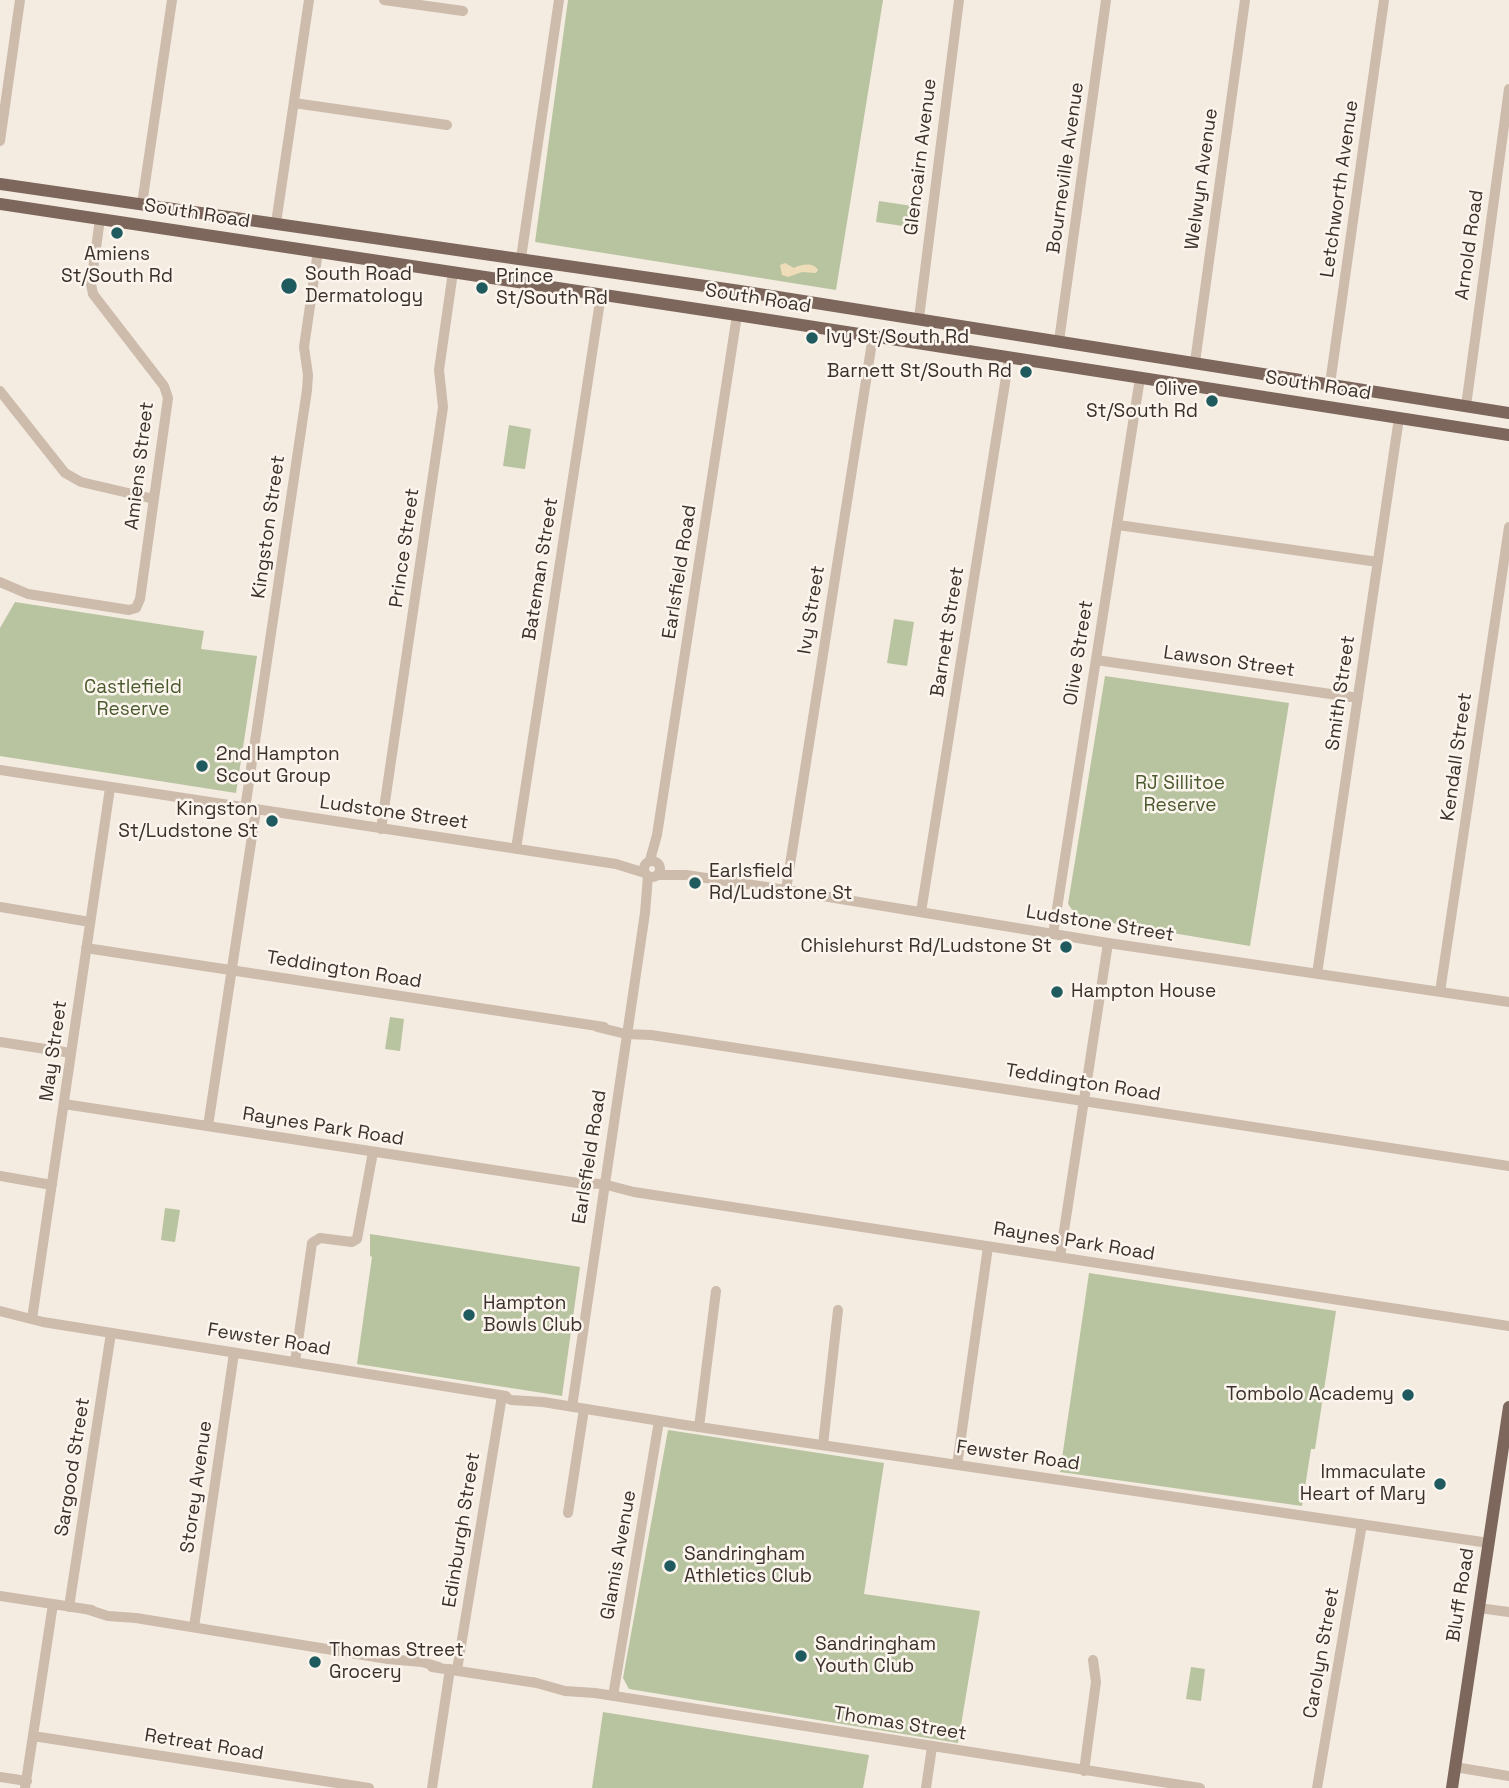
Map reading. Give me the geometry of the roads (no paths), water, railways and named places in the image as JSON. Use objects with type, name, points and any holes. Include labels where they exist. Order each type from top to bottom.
[{"type":"main road","name":"South Road","points":[[0,184],[919,318],[1509,413]]},
{"type":"main road","name":"South Road","points":[[0,204],[1509,435]]},
{"type":"main road","points":[[318,251],[321,230]]},
{"type":"main road","points":[[737,315],[740,291]]},
{"type":"main road","points":[[1140,378],[1145,354]]},
{"type":"main road","name":"Bluff Road","points":[[1452,1788],[1509,1407]]},
{"type":"street","points":[[0,141],[20,0]]},
{"type":"street","points":[[142,204],[172,0]]},
{"type":"street","points":[[276,223],[309,0]]},
{"type":"street","points":[[384,0],[463,11]]},
{"type":"street","points":[[521,258],[559,0]]},
{"type":"street","name":"Glencairn Avenue","points":[[919,318],[959,0]]},
{"type":"street","name":"Bourneville Avenue","points":[[1059,341],[1106,0]]},
{"type":"street","name":"Welwyn Avenue","points":[[1195,362],[1245,0]]},
{"type":"street","name":"Letchworth Avenue","points":[[1330,384],[1384,0]]},
{"type":"street","name":"Arnold Road","points":[[1465,406],[1509,89]]},
{"type":"street","points":[[294,103],[447,125]]},
{"type":"street","name":"Amiens Street","points":[[0,582],[28,594],[129,610],[136,608],[140,599],[167,409],[166,392],[93,294],[91,284],[100,219]]},
{"type":"street","name":"Kingston Street","points":[[208,1126],[232,971],[307,390],[303,347],[318,251]]},
{"type":"street","name":"Prince Street","points":[[380,829],[443,407],[439,370],[453,272]]},
{"type":"street","name":"Bateman Street","points":[[516,849],[601,295]]},
{"type":"street","name":"Earlsfield Road","points":[[572,1407],[603,1187],[737,315]]},
{"type":"street","name":"Ivy Street","points":[[786,890],[873,336]]},
{"type":"street","name":"Barnett Street","points":[[921,912],[1009,358]]},
{"type":"street","name":"Olive Street","points":[[1053,934],[1140,378]]},
{"type":"street","points":[[0,391],[65,473],[81,482],[154,499]]},
{"type":"street","name":"Smith Street","points":[[1317,974],[1399,418]]},
{"type":"street","points":[[1118,525],[1378,562]]},
{"type":"street","name":"Kendall Street","points":[[1440,992],[1509,527]]},
{"type":"street","name":"Lawson Street","points":[[1096,660],[1358,698]]},
{"type":"street","name":"Ludstone Street","points":[[0,770],[652,869],[1108,943],[1509,1002]]},
{"type":"street","name":"May Street","points":[[32,1319],[110,788]]},
{"type":"street","points":[[0,907],[90,922]]},
{"type":"street","points":[[1060,1257],[1108,943]]},
{"type":"street","name":"Teddington Road","points":[[86,948],[1509,1166]]},
{"type":"street","points":[[0,1042],[71,1053]]},
{"type":"street","name":"Raynes Park Road","points":[[64,1104],[1509,1326]]},
{"type":"street","points":[[295,1362],[310,1248],[314,1240],[320,1238],[352,1242],[357,1239],[373,1152]]},
{"type":"street","points":[[0,1176],[52,1185]]},
{"type":"street","points":[[957,1465],[988,1247]]},
{"type":"street","points":[[699,1427],[716,1291]]},
{"type":"street","name":"Fewster Road","points":[[0,1310],[32,1319],[111,1333],[502,1396],[511,1400],[543,1402],[1489,1543]]},
{"type":"street","points":[[823,1445],[838,1310]]},
{"type":"street","name":"Sargood Street","points":[[69,1607],[111,1333]]},
{"type":"street","name":"Storey Avenue","points":[[194,1627],[234,1353]]},
{"type":"street","name":"Edinburgh Street","points":[[432,1788],[448,1669],[502,1396]]},
{"type":"street","points":[[568,1513],[584,1409]]},
{"type":"street","name":"Glamis Avenue","points":[[613,1696],[659,1421]]},
{"type":"street","name":"Carolyn Street","points":[[1317,1788],[1362,1524]]},
{"type":"street","name":"Thomas Street","points":[[0,1596],[118,1612],[136,1618],[417,1666],[572,1686],[613,1696],[1200,1788]]},
{"type":"street","points":[[0,1777],[26,1784],[53,1604]]},
{"type":"street","points":[[1479,1608],[1509,1612]]},
{"type":"street","points":[[1084,1771],[1096,1682],[1093,1660]]},
{"type":"street","name":"Retreat Road","points":[[33,1736],[369,1788]]},
{"type":"street","points":[[926,1788],[932,1747]]},
{"type":"street","points":[[1455,1768],[1509,1776]]},
{"type":"place","name":"Amiens St/South Rd","points":[[117,233]]},
{"type":"place","name":"South Road Dermatology","points":[[289,286]]},
{"type":"place","name":"Prince St/South Rd","points":[[482,288]]},
{"type":"place","name":"Ivy St/South Rd","points":[[812,338]]},
{"type":"place","name":"Barnett St/South Rd","points":[[1026,372]]},
{"type":"place","name":"Olive St/South Rd","points":[[1212,401]]},
{"type":"place","name":"2nd Hampton Scout Group","points":[[202,766]]},
{"type":"place","name":"Kingston St/Ludstone St","points":[[272,821]]},
{"type":"place","name":"Earlsfield Rd/Ludstone St","points":[[695,883]]},
{"type":"place","name":"Chislehurst Rd/Ludstone St","points":[[1066,947]]},
{"type":"place","name":"Hampton House","points":[[1057,992]]},
{"type":"place","name":"Hampton Bowls Club","points":[[469,1315]]},
{"type":"place","name":"Tombolo Academy","points":[[1408,1395]]},
{"type":"place","name":"Immaculate Heart of Mary","points":[[1440,1484]]},
{"type":"place","name":"Sandringham Athletics Club","points":[[670,1566]]},
{"type":"place","name":"Sandringham Youth Club","points":[[801,1656]]},
{"type":"place","name":"Thomas Street Grocery","points":[[315,1662]]},
{"type":"park label","name":"Castlefield Reserve","points":[[133,699]]},
{"type":"park label","name":"RJ Sillitoe Reserve","points":[[1180,795]]}]
